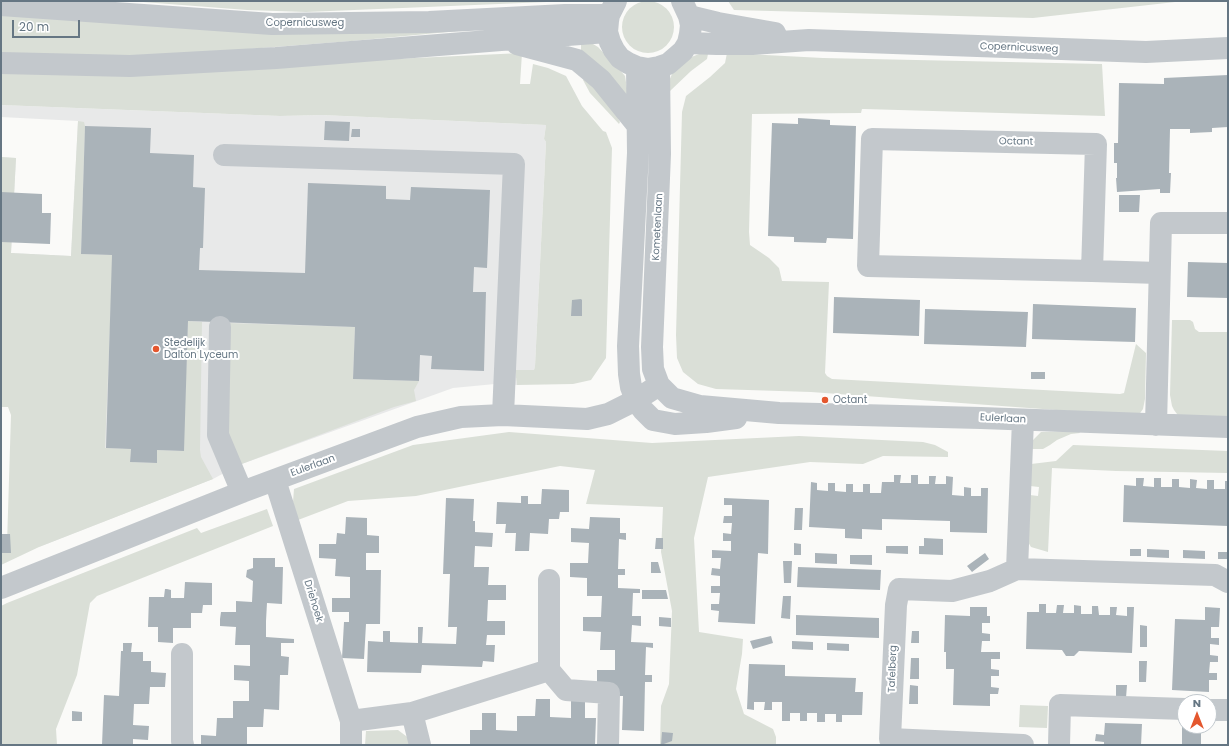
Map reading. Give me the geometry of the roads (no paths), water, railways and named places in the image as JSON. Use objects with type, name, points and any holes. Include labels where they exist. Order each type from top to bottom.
[{"type":"street","name":"Copernicusweg","points":[[1,5],[272,24],[429,22],[565,15],[611,16]]},
{"type":"street","name":"Copernicusweg","points":[[686,8],[744,28],[809,40]]},
{"type":"street","points":[[1,63],[138,65],[276,58],[501,40],[611,16],[610,42],[614,50],[628,63],[637,67],[648,69],[668,64],[683,51],[690,34],[686,8]]},
{"type":"street","points":[[501,40],[577,60],[602,80],[638,126]]},
{"type":"street","name":"Copernicusweg","points":[[688,42],[752,44],[809,40],[1146,52],[1228,48]]},
{"type":"street","points":[[636,400],[631,387],[629,374],[628,346],[638,126],[637,67]]},
{"type":"street","name":"Kometenlaan","points":[[659,67],[659,190],[652,347],[653,368],[659,385]]},
{"type":"street","name":"Octant","points":[[1092,271],[1096,144],[872,139],[868,266],[1159,273]]},
{"type":"street","points":[[224,155],[514,164],[503,415]]},
{"type":"street","points":[[1156,425],[1161,222],[1228,223]]},
{"type":"street","points":[[220,327],[218,435],[242,492]]},
{"type":"street","name":"Eulerlaan","points":[[1,588],[242,492],[417,427],[461,417],[503,415],[587,420],[608,414],[636,400],[659,385],[672,398],[700,406],[779,413],[825,413],[1228,427]]},
{"type":"street","name":"Eulerlaan","points":[[636,400],[653,420],[675,424],[706,422],[779,413]]},
{"type":"street","points":[[1017,569],[1023,420]]},
{"type":"street","name":"Driehoek","points":[[275,480],[351,721],[351,745]]},
{"type":"street","name":"Tafelberg","points":[[1023,745],[890,739],[896,606],[899,589],[952,591],[990,581],[1017,569],[1215,574],[1228,582]]},
{"type":"street","points":[[549,580],[549,670],[566,690],[609,693],[608,745]]},
{"type":"street","points":[[182,654],[183,745]]},
{"type":"street","points":[[351,721],[412,713],[549,670]]},
{"type":"street","points":[[1059,745],[1060,705],[1177,709]]},
{"type":"street","points":[[1217,710],[1228,710]]},
{"type":"street","points":[[412,713],[420,745]]},
{"type":"place","name":"Stedelijk Dalton Lyceum","points":[[156,349]]},
{"type":"place","name":"Octant","points":[[825,400]]}]
